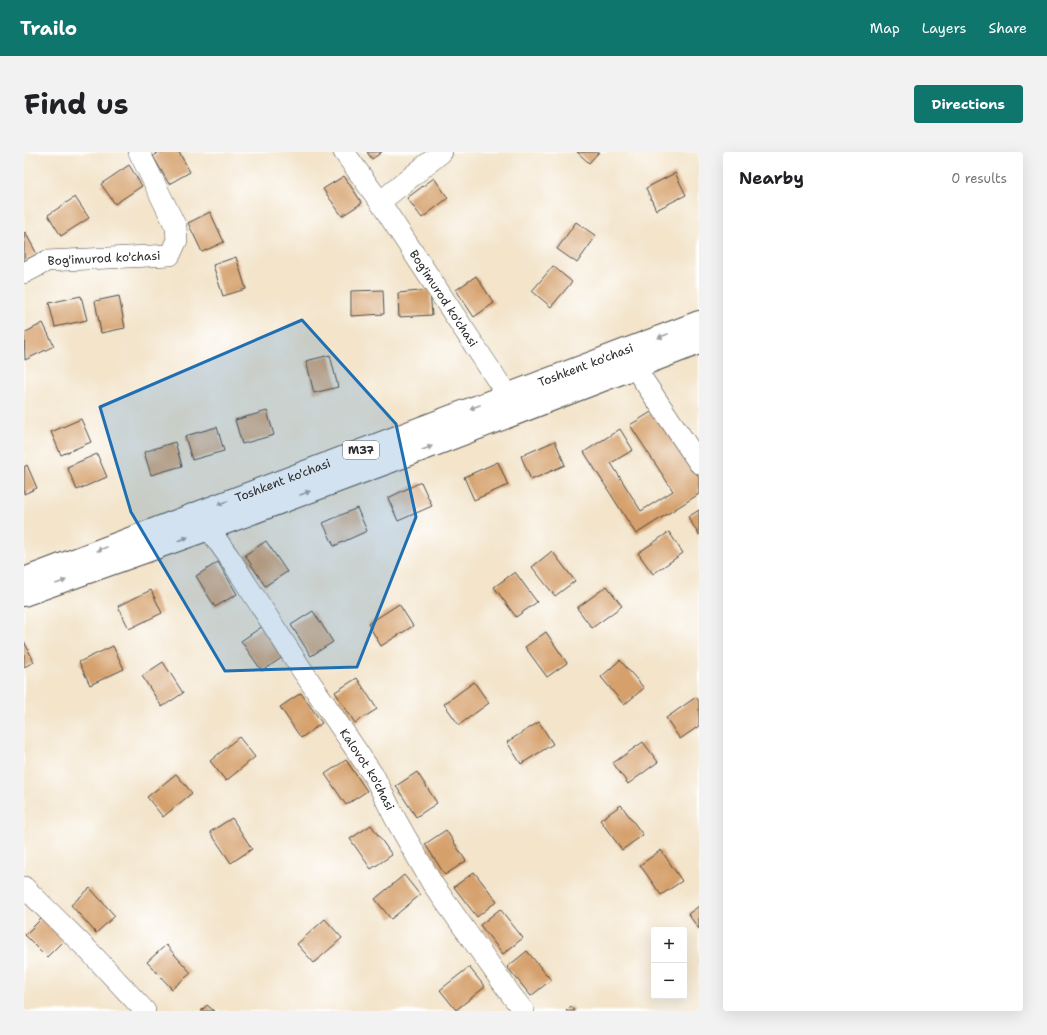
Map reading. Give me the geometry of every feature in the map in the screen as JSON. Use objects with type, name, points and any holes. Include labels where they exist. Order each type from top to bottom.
[{"type":"highway","name":"Toshkent ko'chasi","points":[[24,579],[699,322]]},
{"type":"highway","name":"Toshkent ko'chasi","points":[[24,595],[209,530],[699,343]]},
{"type":"street","name":"Bog'imurod ko'chasi","points":[[24,273],[47,261],[170,255],[177,240],[176,227],[139,152]]},
{"type":"street","name":"Bog'imurod ko'chasi","points":[[344,152],[380,202],[507,394]]},
{"type":"street","points":[[380,202],[442,152]]},
{"type":"street","points":[[635,368],[699,463]]},
{"type":"street","name":"Kalovot ko'chasi","points":[[209,530],[230,557],[300,667],[375,778],[396,820],[432,883],[524,1011]]},
{"type":"street","points":[[24,887],[90,952],[145,1011]]},
{"type":"highlighted area","points":[[302,320],[396,424],[416,517],[357,667],[225,671],[131,512],[100,407]]},
{"type":"building","points":[[159,152],[179,152],[190,172],[169,184],[153,156]]},
{"type":"building","points":[[367,152],[382,152],[372,159]]},
{"type":"building","points":[[577,152],[599,152],[589,163]]},
{"type":"building","points":[[129,165],[142,186],[115,204],[101,184]]},
{"type":"building","points":[[675,173],[686,195],[656,210],[646,188]]},
{"type":"building","points":[[344,176],[362,203],[342,216],[323,189]]},
{"type":"building","points":[[434,178],[448,198],[422,218],[407,198]]},
{"type":"building","points":[[75,197],[89,218],[61,236],[48,215]]},
{"type":"building","points":[[210,212],[224,242],[202,252],[188,223]]},
{"type":"building","points":[[576,222],[596,236],[577,263],[557,249]]},
{"type":"building","points":[[25,232],[37,254],[24,261],[24,233]]},
{"type":"building","points":[[236,257],[246,289],[223,296],[213,265]]},
{"type":"building","points":[[553,266],[572,282],[551,307],[532,291]]},
{"type":"building","points":[[476,276],[494,303],[474,317],[456,290]]},
{"type":"building","points":[[383,290],[384,314],[351,316],[351,291]]},
{"type":"building","points":[[430,290],[432,315],[399,317],[398,293]]},
{"type":"building","points":[[81,296],[87,320],[55,327],[49,303]]},
{"type":"building","points":[[119,296],[125,328],[101,333],[95,301]]},
{"type":"building","points":[[43,323],[54,346],[25,360],[24,333]]},
{"type":"building","points":[[330,355],[338,387],[314,393],[306,361]]},
{"type":"building","points":[[656,409],[699,477],[699,494],[636,534],[584,452],[620,429],[633,450],[611,463],[641,511],[673,491],[630,425]]},
{"type":"building","points":[[267,411],[274,435],[242,444],[235,420]]},
{"type":"building","points":[[81,419],[91,442],[61,455],[51,432]]},
{"type":"building","points":[[217,427],[224,451],[192,460],[185,436]]},
{"type":"building","points":[[555,441],[565,465],[531,480],[521,456]]},
{"type":"building","points":[[175,442],[182,466],[151,475],[144,452]]},
{"type":"building","points":[[97,454],[107,477],[77,490],[67,467]]},
{"type":"building","points":[[498,462],[508,485],[474,500],[464,477]]},
{"type":"building","points":[[27,465],[37,488],[24,494],[24,467]]},
{"type":"building","points":[[421,482],[432,506],[398,521],[388,498]]},
{"type":"building","points":[[357,508],[367,531],[334,546],[323,523]]},
{"type":"building","points":[[699,510],[699,535],[688,517]]},
{"type":"building","points":[[669,532],[683,553],[653,574],[638,553]]},
{"type":"building","points":[[266,541],[287,572],[265,586],[245,555]]},
{"type":"building","points":[[552,551],[575,581],[555,596],[532,567]]},
{"type":"building","points":[[218,562],[237,594],[215,607],[196,576]]},
{"type":"building","points":[[515,572],[537,602],[516,617],[494,587]]},
{"type":"building","points":[[607,586],[622,606],[592,628],[577,608]]},
{"type":"building","points":[[151,590],[162,613],[129,629],[118,606]]},
{"type":"building","points":[[399,604],[413,626],[381,646],[368,624]]},
{"type":"building","points":[[313,611],[333,642],[311,656],[291,625]]},
{"type":"building","points":[[263,626],[283,657],[262,671],[241,641]]},
{"type":"building","points":[[546,632],[567,663],[547,677],[525,647]]},
{"type":"building","points":[[24,641],[34,662],[24,667]]},
{"type":"building","points":[[113,646],[124,669],[90,685],[79,662]]},
{"type":"building","points":[[620,660],[644,688],[624,705],[601,677]]},
{"type":"building","points":[[163,662],[183,693],[162,707],[142,676]]},
{"type":"building","points":[[357,678],[377,709],[355,723],[335,692]]},
{"type":"building","points":[[474,682],[489,703],[459,725],[444,704]]},
{"type":"building","points":[[301,693],[322,723],[301,738],[280,707]]},
{"type":"building","points":[[696,697],[699,701],[699,726],[680,739],[666,718]]},
{"type":"building","points":[[539,722],[553,744],[521,764],[507,742]]},
{"type":"building","points":[[239,737],[255,757],[226,781],[210,761]]},
{"type":"building","points":[[643,742],[658,762],[628,784],[613,763]]},
{"type":"building","points":[[346,760],[367,791],[346,805],[325,774]]},
{"type":"building","points":[[417,772],[437,803],[416,817],[396,786]]},
{"type":"building","points":[[176,774],[192,793],[163,817],[147,797]]},
{"type":"building","points":[[621,805],[643,835],[622,850],[600,820]]},
{"type":"building","points":[[232,818],[252,849],[231,863],[210,832]]},
{"type":"building","points":[[371,825],[392,855],[371,869],[350,839]]},
{"type":"building","points":[[446,830],[466,861],[445,875],[425,844]]},
{"type":"building","points":[[661,850],[682,881],[661,895],[640,865]]},
{"type":"building","points":[[474,872],[497,901],[477,917],[454,887]]},
{"type":"building","points":[[404,875],[420,895],[391,919],[375,899]]},
{"type":"building","points":[[90,888],[115,916],[96,933],[71,905]]},
{"type":"building","points":[[699,906],[699,929],[688,914]]},
{"type":"building","points":[[500,909],[523,938],[503,954],[480,925]]},
{"type":"building","points":[[42,918],[64,940],[47,957],[25,935]]},
{"type":"building","points":[[325,919],[342,938],[314,963],[297,944]]},
{"type":"building","points":[[166,945],[191,973],[172,989],[147,962]]},
{"type":"building","points":[[527,951],[551,980],[531,996],[507,967]]},
{"type":"building","points":[[469,967],[485,987],[456,1010],[440,990]]},
{"type":"building","points":[[207,1005],[214,1011],[201,1011]]},
{"type":"building","points":[[571,1006],[575,1011],[566,1011]]}]
